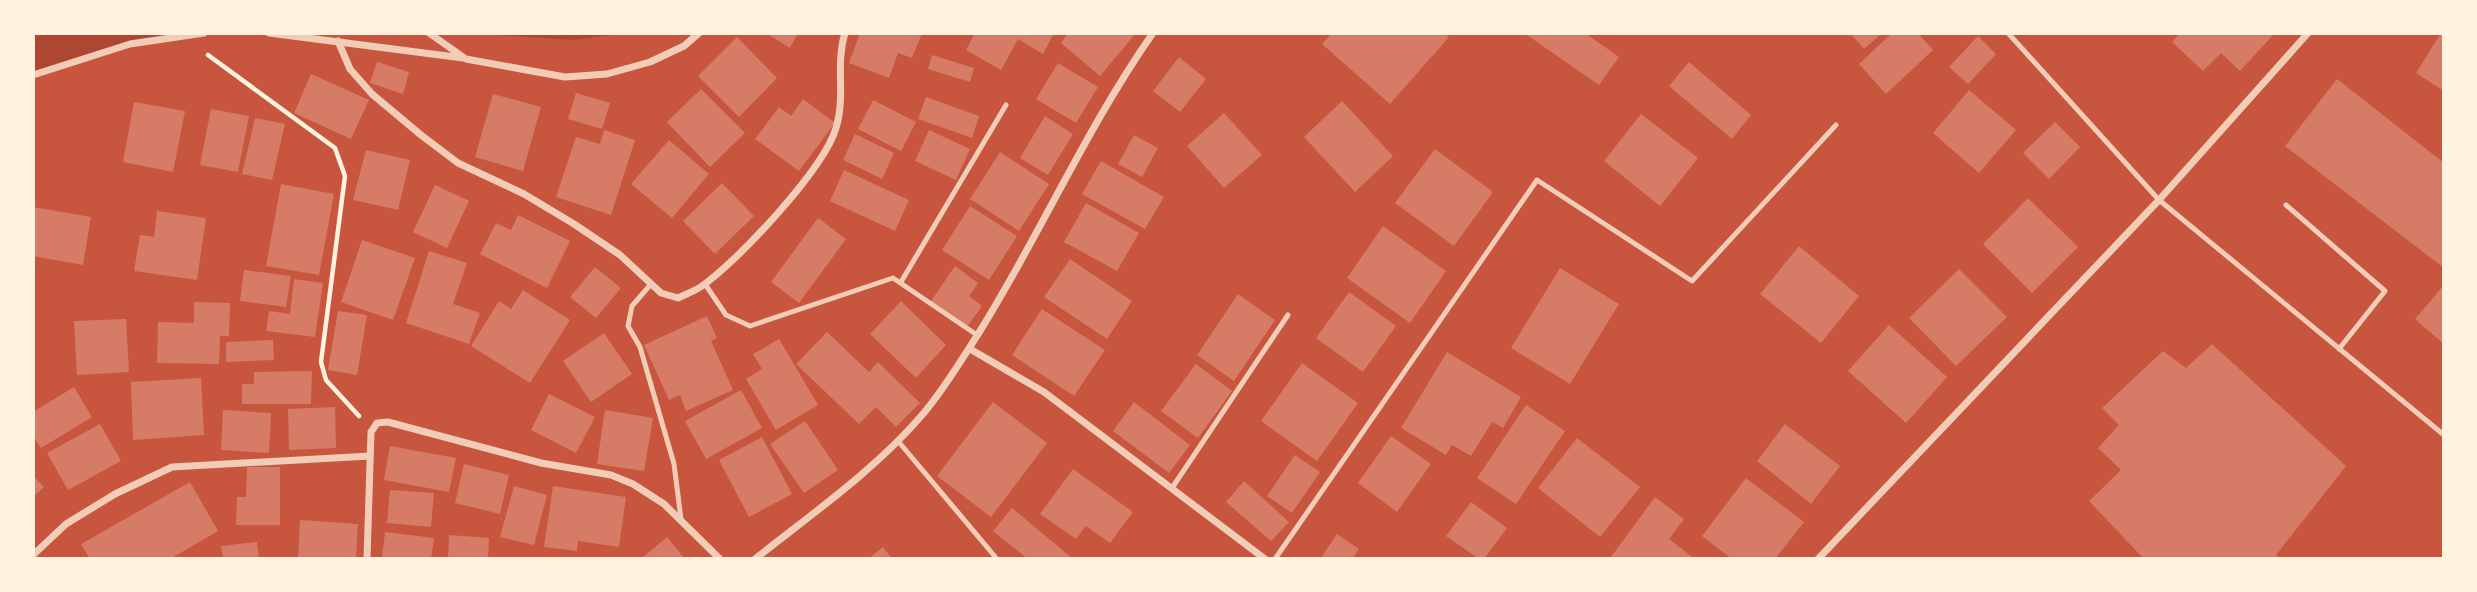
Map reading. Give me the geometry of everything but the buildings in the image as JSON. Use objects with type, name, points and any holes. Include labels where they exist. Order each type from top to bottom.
[{"type":"street","points":[[33,75],[130,44],[204,33]]},
{"type":"street","points":[[269,33],[466,59],[565,77],[607,74],[650,62],[684,46],[699,33]]},
{"type":"street","points":[[429,33],[466,59]]},
{"type":"street","points":[[338,41],[350,69],[372,94],[458,163],[524,194],[574,224],[620,255],[662,293],[678,298],[705,284],[762,230],[822,158],[836,129],[841,102],[839,53],[845,33]]},
{"type":"street","points":[[755,559],[883,458],[925,412],[970,349],[1108,101],[1153,33]]},
{"type":"street","points":[[1818,559],[2159,200],[2308,33]]},
{"type":"street","points":[[970,349],[1044,392],[1265,559]]},
{"type":"street","points":[[367,559],[370,456],[374,427],[377,423],[388,422],[541,463],[611,475],[654,497],[681,519],[720,559]]},
{"type":"street","points":[[33,555],[66,524],[115,494],[172,467],[370,456]]},
{"type":"lane","points":[[2008,33],[2159,200],[2444,435]]},
{"type":"lane","points":[[901,282],[1006,105]]},
{"type":"lane","points":[[1275,559],[1538,180],[1692,281],[1836,125]]},
{"type":"lane","points":[[2286,205],[2385,291],[2339,349]]},
{"type":"lane","points":[[705,284],[726,315],[750,326],[893,278],[977,335]]},
{"type":"lane","points":[[651,284],[632,306],[628,326],[640,347],[674,464],[681,519]]},
{"type":"lane","points":[[1172,488],[1288,314]]},
{"type":"lane","points":[[898,441],[997,559]]},
{"type":"path","points":[[181,36],[335,148],[345,177],[321,362],[326,380],[374,427]]},
{"type":"shaded area","points":[[33,33],[199,33],[130,44],[33,75]]},
{"type":"shaded area","points":[[463,33],[625,33],[574,40]]}]
